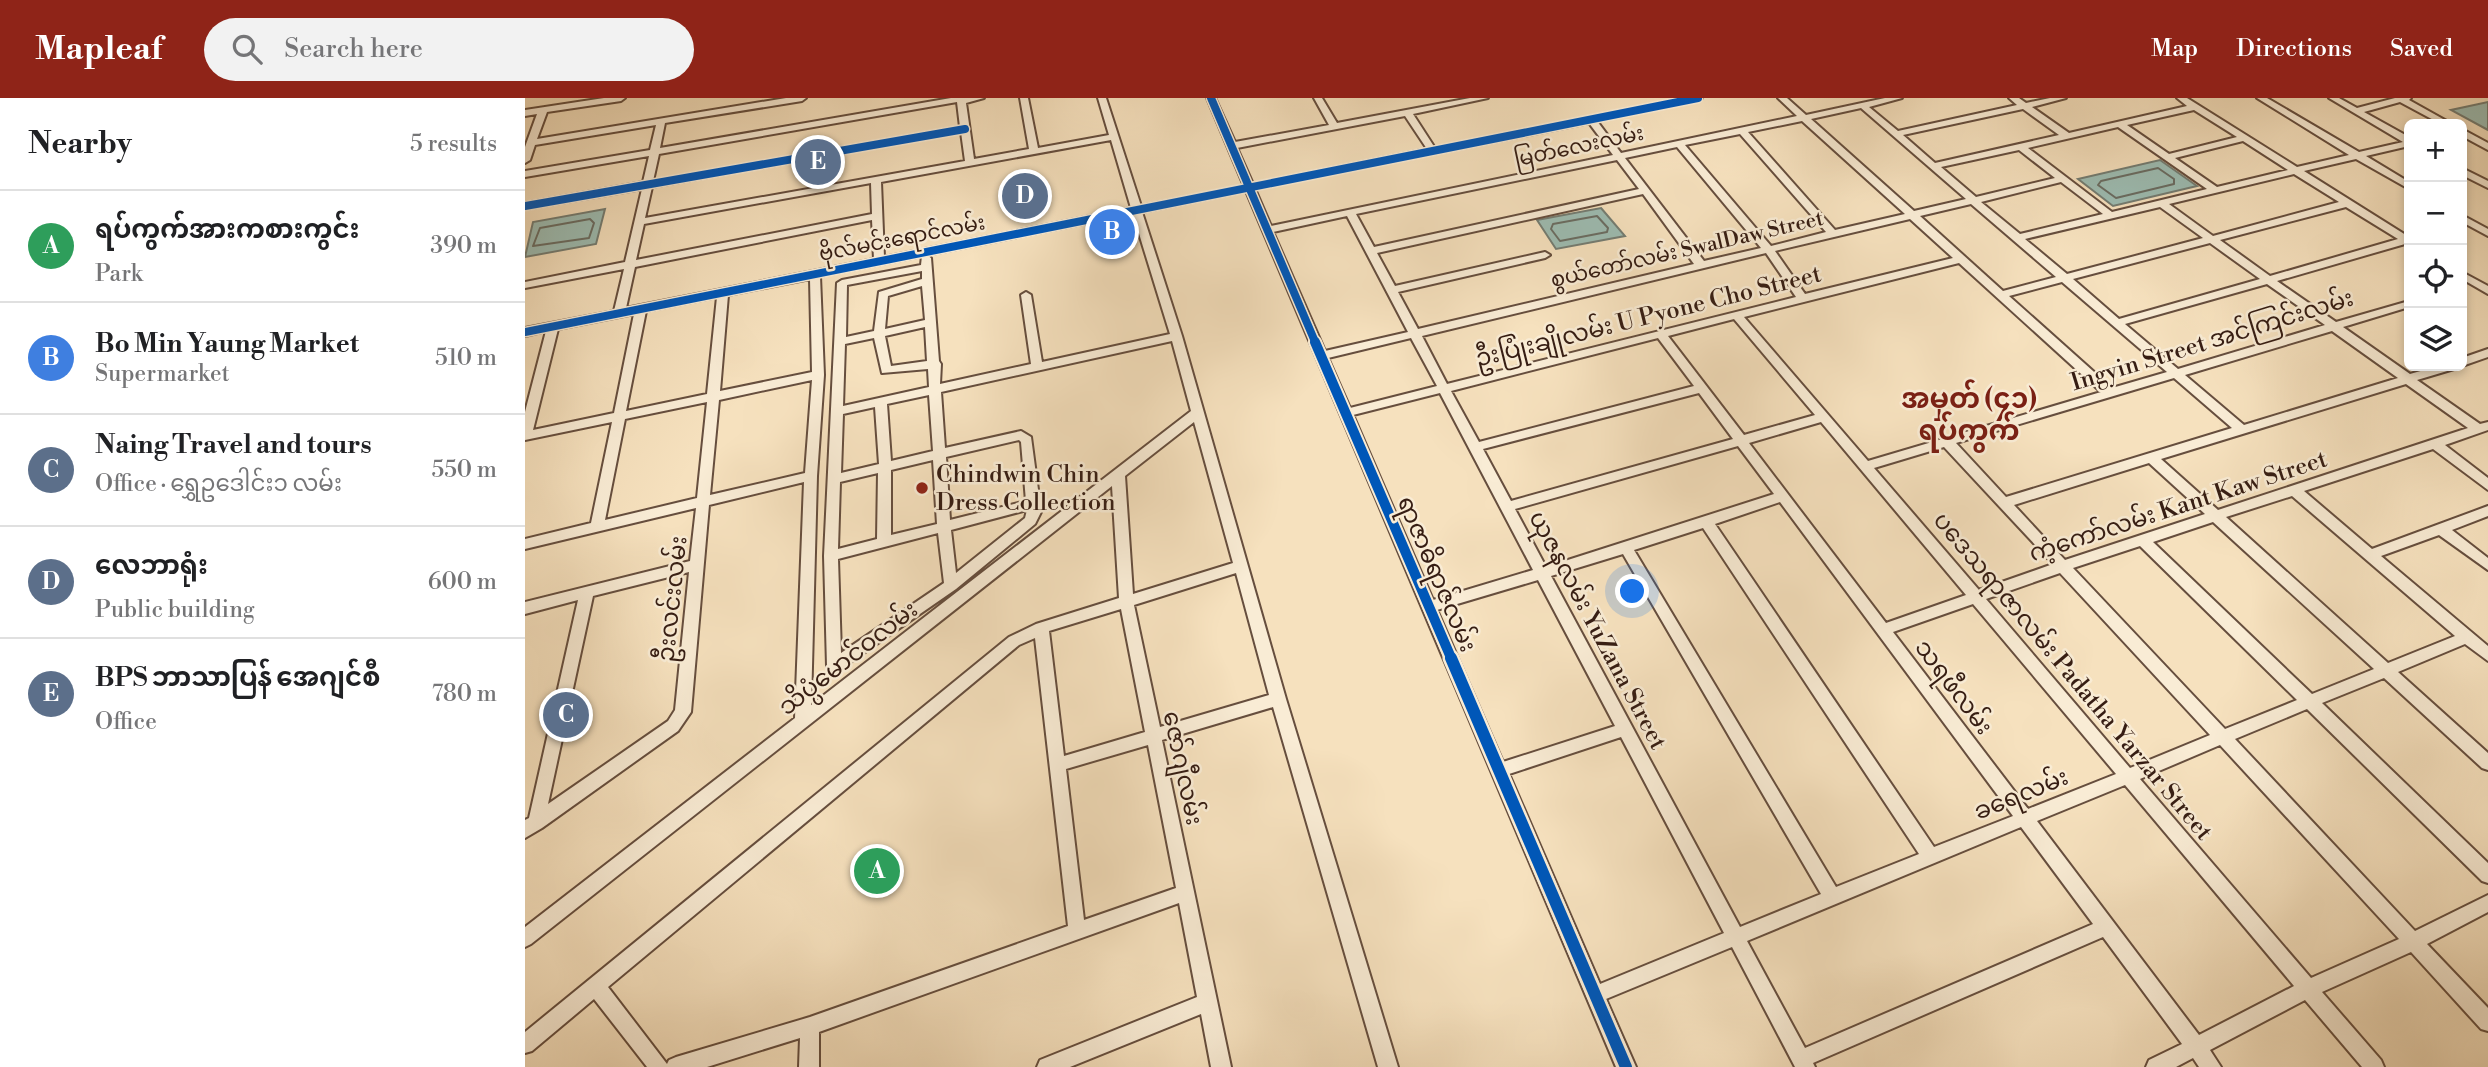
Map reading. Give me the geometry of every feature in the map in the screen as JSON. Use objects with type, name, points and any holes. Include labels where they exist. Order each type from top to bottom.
[{"type":"street","points":[[525,113],[621,98]]},
{"type":"street","points":[[531,143],[661,122],[755,102],[802,98]]},
{"type":"street","points":[[525,174],[961,99],[980,98]]},
{"type":"street","points":[[1024,98],[1034,151]]},
{"type":"street","points":[[1102,98],[1114,137],[1143,210],[1278,699],[1388,1067]]},
{"type":"street","name":"ရာဇာဓိရာဇ်လမ်း","points":[[1211,98],[1231,146],[1240,191],[1267,230],[1626,1067]]},
{"type":"street","points":[[1318,98],[1334,126]]},
{"type":"street","points":[[1231,146],[1484,98]]},
{"type":"street","name":"ဗိုလ်မင်းရောင်လမ်း","points":[[525,332],[1698,98]]},
{"type":"street","points":[[1782,98],[2110,393]]},
{"type":"street","name":"မြတ်လေးလမ်း","points":[[1267,230],[1898,98]]},
{"type":"street","points":[[2013,98],[2067,136]]},
{"type":"street","points":[[1896,134],[2062,98]]},
{"type":"street","points":[[2181,98],[2404,238]]},
{"type":"street","points":[[2333,98],[2404,139]]},
{"type":"street","points":[[2356,111],[2402,98],[2438,119]]},
{"type":"street","points":[[961,99],[970,163]]},
{"type":"street","points":[[2266,99],[2404,183]]},
{"type":"street","points":[[1862,105],[2242,430]]},
{"type":"street","points":[[1934,166],[2195,107]]},
{"type":"street","points":[[525,160],[543,111]]},
{"type":"street","points":[[1407,112],[1433,151]]},
{"type":"street","points":[[1591,119],[1701,265]]},
{"type":"street","points":[[619,314],[661,122]]},
{"type":"street","points":[[2119,124],[2215,190]]},
{"type":"street","points":[[525,206],[965,129]]},
{"type":"street","points":[[1743,132],[1833,234]]},
{"type":"street","points":[[2467,135],[2488,147]]},
{"type":"street","points":[[639,222],[1114,137]]},
{"type":"street","points":[[2167,157],[2245,138]]},
{"type":"street","points":[[2018,238],[2404,143]]},
{"type":"street","points":[[1681,145],[1768,249],[1802,299]]},
{"type":"street","points":[[2020,146],[2110,215]]},
{"type":"street","points":[[2467,174],[2488,185]]},
{"type":"street","name":"စွယ်တော်လမ်း SwalDaw Street","points":[[1321,356],[2063,179]]},
{"type":"street","points":[[876,180],[879,262]]},
{"type":"street","points":[[1371,251],[1645,191]]},
{"type":"street","points":[[2161,203],[2408,379],[2483,428]]},
{"type":"street","points":[[2001,295],[2348,203]]},
{"type":"street","name":"ယုဇနလမ်း YuZana Street","points":[[1351,214],[1803,1063]]},
{"type":"street","points":[[525,285],[877,216]]},
{"type":"street","points":[[2467,221],[2488,233]]},
{"type":"street","points":[[2117,323],[2404,242]]},
{"type":"street","points":[[927,253],[944,527],[951,585]]},
{"type":"street","points":[[1392,290],[1545,255]]},
{"type":"street","name":"ဦးပြုံးချိုလမ်း U Pyone Cho Street","points":[[1346,413],[1960,259]]},
{"type":"street","points":[[834,479],[1023,436],[1027,440],[1034,512],[1030,521],[951,585],[834,666],[831,556],[834,479],[840,342],[842,284],[926,267]]},
{"type":"street","points":[[803,722],[811,476],[818,375],[815,275]]},
{"type":"street","points":[[2467,278],[2488,291]]},
{"type":"street","points":[[2467,287],[2488,280]]},
{"type":"street","points":[[927,281],[883,294],[879,333],[886,370],[935,364]]},
{"type":"street","name":"ဦးလင်းလမ်း","points":[[530,826],[680,719],[705,500],[723,293]]},
{"type":"street","points":[[1025,295],[1037,367]]},
{"type":"street","name":"Ingyin Street အင်ကြင်းလမ်း","points":[[1865,466],[2404,305]]},
{"type":"street","points":[[597,526],[641,309]]},
{"type":"street","name":"ပဒေသရာဇာလမ်း Padatha Yarzar Street","points":[[1737,315],[2374,1067]]},
{"type":"street","points":[[840,342],[931,322]]},
{"type":"street","points":[[553,327],[525,436],[818,375]]},
{"type":"street","name":"သရဖီလမ်း","points":[[1661,334],[2211,1067]]},
{"type":"street","points":[[837,411],[1176,336]]},
{"type":"street","points":[[2467,360],[2488,354]]},
{"type":"street","points":[[2004,503],[2433,371]]},
{"type":"street","points":[[1475,447],[1702,388]]},
{"type":"street","points":[[881,401],[885,466],[884,543]]},
{"type":"street","name":"သိပ္ပံမောင်ဝလမ်း","points":[[525,938],[1198,412]]},
{"type":"street","points":[[1507,508],[1824,417]]},
{"type":"street","name":"ကံ့ကော်လမ်း Kant Kaw Street","points":[[1883,630],[2063,566],[2296,492],[2483,428]]},
{"type":"street","points":[[1946,441],[2488,1022]]},
{"type":"street","points":[[2435,444],[2488,485]]},
{"type":"street","points":[[2152,458],[2488,763]]},
{"type":"street","name":"ဇော်ဂျီလမ်း","points":[[1118,475],[1126,600],[1221,1067]]},
{"type":"street","points":[[525,544],[811,476]]},
{"type":"street","points":[[2296,492],[2488,655]]},
{"type":"street","points":[[1428,607],[1707,523],[1783,496]]},
{"type":"street","points":[[831,556],[1033,504]]},
{"type":"street","points":[[2370,555],[2488,511]]},
{"type":"street","points":[[1707,523],[1931,857]]},
{"type":"street","points":[[2441,529],[2488,565]]},
{"type":"street","points":[[2145,541],[2488,876]]},
{"type":"street","points":[[1626,548],[1832,898]]},
{"type":"street","points":[[525,608],[697,565]]},
{"type":"street","points":[[525,1044],[1014,640],[1041,628],[1126,600],[1240,566]]},
{"type":"street","points":[[530,826],[587,593]]},
{"type":"street","points":[[1041,628],[1077,931]]},
{"type":"street","name":"ခရေလမ်း","points":[[1594,995],[2467,637]]},
{"type":"street","points":[[1056,765],[1278,699]]},
{"type":"street","points":[[1498,771],[1625,729]]},
{"type":"street","points":[[676,1067],[810,1026],[1185,893]]},
{"type":"street","points":[[2156,1067],[2308,989],[2413,942],[2488,903]]},
{"type":"street","points":[[1803,1063],[2106,927]]},
{"type":"street","points":[[595,985],[659,1067]]},
{"type":"street","points":[[1048,1067],[1207,1002]]},
{"type":"street","points":[[809,1067],[810,1026]]},
{"type":"water","points":[[2488,102],[2488,130],[2451,110]]},
{"type":"water","points":[[2160,160],[2197,186],[2113,206],[2078,179]]},
{"type":"water","points":[[1601,208],[1625,236],[1556,249],[1537,220]]},
{"type":"water","points":[[605,209],[596,244],[525,257],[533,222]]},
{"type":"cycle path","points":[[1211,98],[1626,1067]]},
{"type":"cycle path","points":[[525,332],[1698,98]]},
{"type":"cycle path","points":[[525,206],[965,129]]},
{"type":"place","name":"BPS ဘာသာပြန် အေဂျင်စီ","points":[[818,162]]},
{"type":"place","name":"လေဘာရုံး","points":[[1025,196]]},
{"type":"place","name":"Bo Min Yaung Market","points":[[1112,232]]},
{"type":"place","name":"Chindwin Chin Dress Collection","points":[[922,488]]},
{"type":"place","name":"Naing Travel and tours","points":[[566,715]]},
{"type":"place","name":"ရပ်ကွက်အားကစားကွင်း","points":[[877,871]]},
{"type":"district","name":"အမှတ် (၄၁) ရပ်ကွက်","points":[[1969,414]]}]
